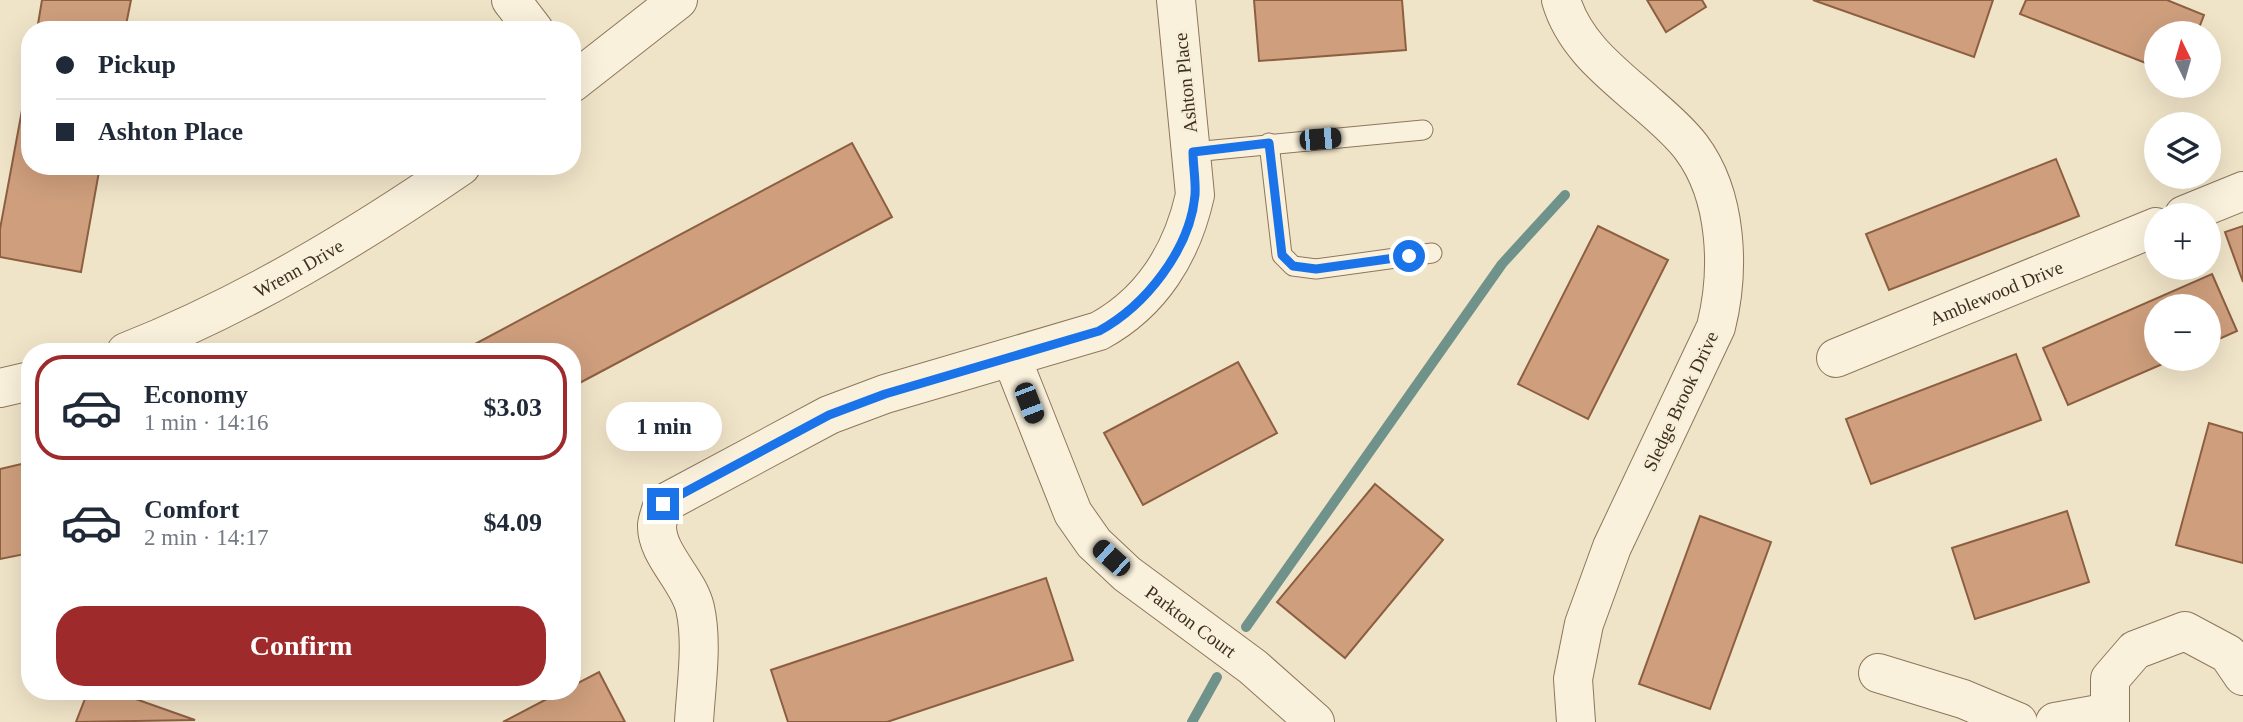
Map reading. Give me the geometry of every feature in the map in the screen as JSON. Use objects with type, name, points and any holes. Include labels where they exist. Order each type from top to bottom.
[{"type":"street","points":[[511,0],[527,21]]},
{"type":"street","points":[[581,76],[678,0]]},
{"type":"street","name":"Ashton Place","points":[[694,722],[698,645],[695,608],[682,576],[662,547],[657,525],[663,504],[829,415],[885,394],[1012,359],[1099,331],[1123,318],[1149,295],[1189,223],[1195,195],[1193,152],[1176,0]]},
{"type":"street","name":"Sledge Brook Drive","points":[[1561,0],[1578,35],[1602,66],[1673,127],[1692,148],[1714,189],[1723,246],[1725,292],[1716,327],[1612,547],[1584,624],[1573,678],[1576,722]]},
{"type":"street","name":"Wrenn Drive","points":[[146,343],[237,302],[374,226],[448,175]]},
{"type":"street","points":[[2214,203],[2243,191]]},
{"type":"street","name":"Amblewood Drive","points":[[1836,358],[2144,232]]},
{"type":"street","name":"Parkton Court","points":[[1012,359],[1073,513],[1094,543],[1127,574],[1253,667],[1315,722]]},
{"type":"street","points":[[0,388],[21,383]]},
{"type":"street","points":[[2055,722],[2110,717],[2110,679],[2136,650],[2185,631],[2228,654],[2243,676]]},
{"type":"street","points":[[1878,673],[1962,699],[2018,722]]},
{"type":"lane","points":[[1193,152],[1423,130]]},
{"type":"lane","points":[[1269,143],[1282,255],[1293,266],[1316,269],[1432,253]]},
{"type":"building","points":[[42,0],[131,0],[127,21],[38,21]]},
{"type":"building","points":[[1254,0],[1402,0],[1406,50],[1259,61]]},
{"type":"building","points":[[1647,0],[1702,0],[1706,7],[1666,32]]},
{"type":"building","points":[[1813,0],[1993,0],[1974,57]]},
{"type":"building","points":[[2026,0],[2167,0],[2204,15],[2202,21],[2144,21],[2144,62],[2020,14]]},
{"type":"building","points":[[21,116],[21,175],[98,175],[81,272],[0,257],[0,229]]},
{"type":"building","points":[[852,143],[892,217],[581,382],[581,343],[477,343]]},
{"type":"building","points":[[2056,159],[2079,216],[1889,290],[1866,234]]},
{"type":"building","points":[[1598,226],[1668,260],[1588,419],[1518,384]]},
{"type":"building","points":[[2243,226],[2243,282],[2225,232]]},
{"type":"building","points":[[2198,280],[2215,280],[2221,294],[2166,294]]},
{"type":"building","points":[[2221,295],[2237,331],[2221,338]]},
{"type":"building","points":[[2144,304],[2144,371],[2146,371],[2068,405],[2043,348]]},
{"type":"building","points":[[2016,354],[2041,420],[1871,484],[1846,419]]},
{"type":"building","points":[[1238,362],[1277,433],[1143,505],[1104,433]]},
{"type":"building","points":[[2209,423],[2243,433],[2243,563],[2176,545]]},
{"type":"building","points":[[21,464],[21,555],[0,559],[0,469]]},
{"type":"building","points":[[1375,484],[1443,540],[1345,658],[1277,602]]},
{"type":"building","points":[[2067,511],[2089,582],[1975,619],[1952,548]]},
{"type":"building","points":[[1700,516],[1771,542],[1710,709],[1639,684]]},
{"type":"building","points":[[1046,578],[1073,660],[887,722],[788,722],[771,670]]},
{"type":"building","points":[[599,672],[625,722],[503,722],[545,700],[581,700],[581,681]]},
{"type":"building","points":[[85,700],[138,700],[195,720],[76,722]]},
{"type":"waterway","points":[[1246,627],[1502,264],[1565,195]]},
{"type":"waterway","points":[[1192,722],[1217,677]]},
{"type":"route","points":[[663,504],[829,415],[885,394],[1012,359],[1099,331],[1123,318],[1149,295],[1189,223],[1195,195],[1193,152],[1269,143],[1282,255],[1293,266],[1316,269],[1409,256]]}]
